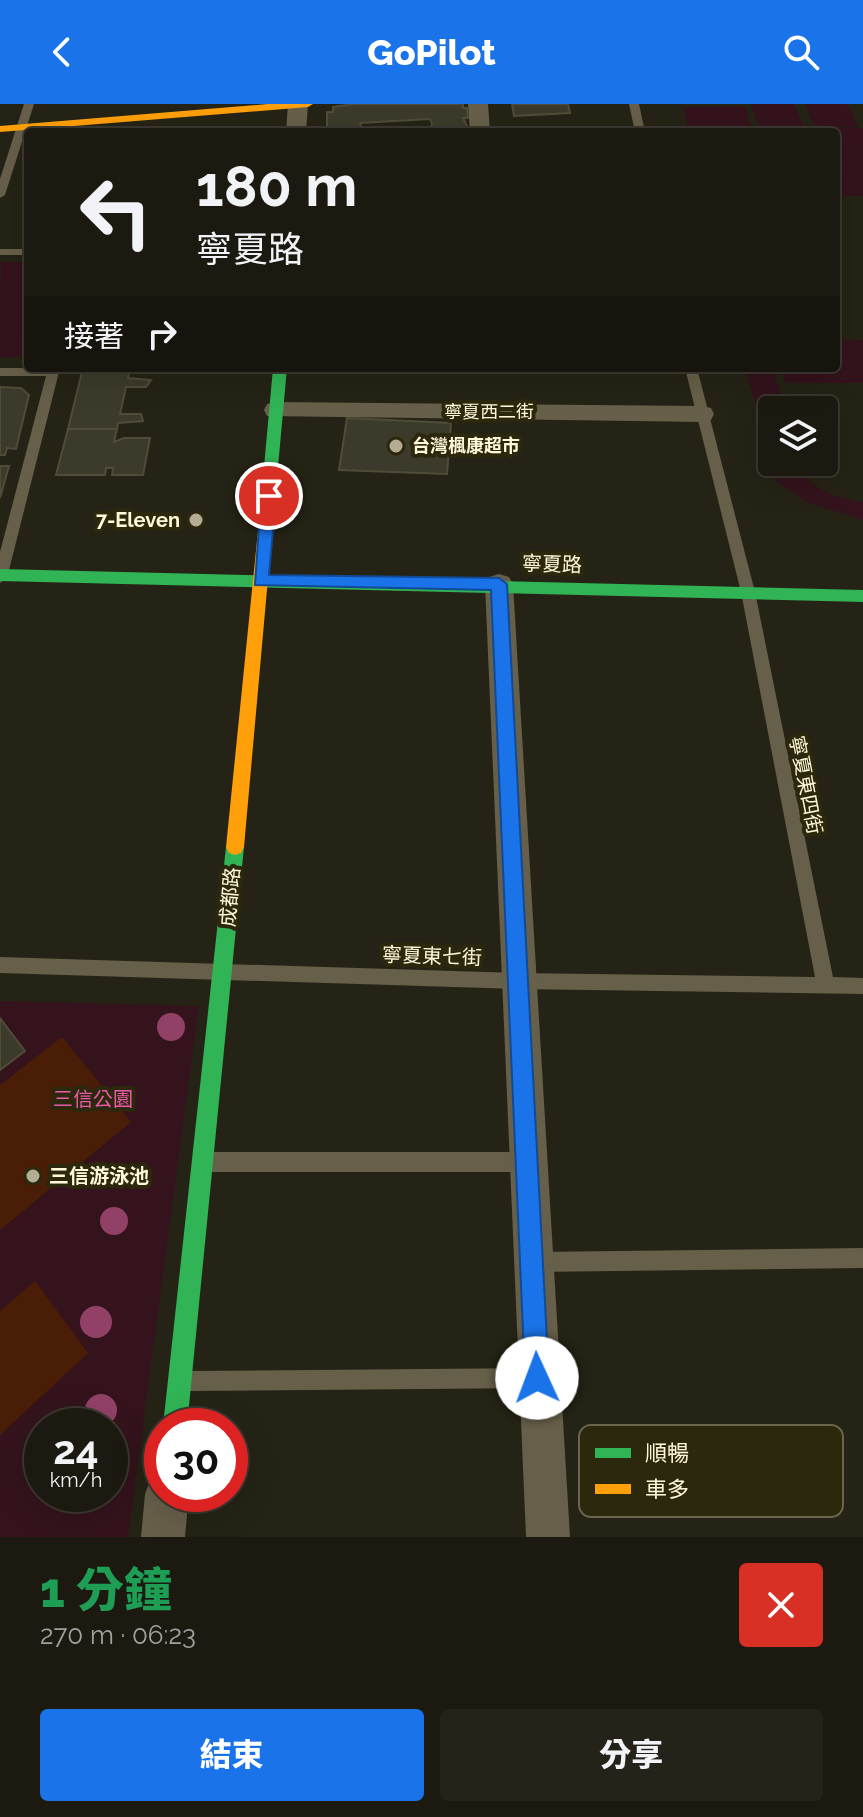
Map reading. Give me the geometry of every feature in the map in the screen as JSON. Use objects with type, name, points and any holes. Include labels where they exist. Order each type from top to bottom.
[{"type":"street","points":[[27,128],[191,108],[301,104],[297,128]]},
{"type":"street","points":[[478,104],[480,128]]},
{"type":"street","points":[[0,129],[24,128]]},
{"type":"street","name":"成都路","points":[[177,1408],[223,971],[280,372]]},
{"type":"street","name":"寧夏西二街","points":[[276,410],[702,414]]},
{"type":"street","name":"寧夏路","points":[[0,576],[499,584],[863,596]]},
{"type":"street","points":[[499,584],[537,1378],[548,1537]]},
{"type":"street","points":[[163,1537],[165,1512]]},
{"type":"lane","points":[[0,195],[29,104]]},
{"type":"lane","points":[[634,104],[639,128]]},
{"type":"lane","points":[[0,252],[24,252]]},
{"type":"lane","points":[[0,372],[24,371]]},
{"type":"lane","points":[[0,576],[52,372]]},
{"type":"lane","name":"寧夏東四街","points":[[692,372],[748,592],[826,987]]},
{"type":"lane","name":"寧夏東七街","points":[[0,965],[517,981],[863,986]]},
{"type":"lane","points":[[202,1162],[527,1162]]},
{"type":"lane","points":[[532,1262],[863,1258]]},
{"type":"lane","points":[[180,1381],[537,1378]]},
{"type":"green space","points":[[751,104],[794,104],[805,128],[759,128]]},
{"type":"green space","points":[[805,104],[848,104],[858,127],[815,128]]},
{"type":"green space","points":[[745,106],[751,127],[688,127],[683,107]]},
{"type":"green space","points":[[840,128],[863,128],[863,196],[840,196]]},
{"type":"green space","points":[[1,262],[24,262],[24,357],[0,357]]},
{"type":"green space","points":[[863,340],[863,383],[786,383],[782,372],[840,372],[840,341]]},
{"type":"green space","points":[[746,372],[774,372],[780,396],[758,396],[758,414]]},
{"type":"green space","points":[[776,476],[806,476],[824,491],[863,502],[863,520],[806,502],[777,481]]},
{"type":"green space","name":"三信公園","points":[[0,1001],[199,1006],[128,1537],[0,1537]]},
{"type":"shaded area","name":"三信游泳池","points":[[62,1037],[131,1122],[0,1230],[0,1085]]},
{"type":"shaded area","points":[[35,1281],[88,1353],[29,1408],[24,1408],[24,1413],[0,1435],[0,1311]]},
{"type":"building","points":[[353,104],[463,104],[463,108],[467,108],[468,118],[463,118],[465,128],[431,128],[430,119],[360,123],[362,128],[327,128],[327,112],[333,112],[333,107]]},
{"type":"building","points":[[512,104],[568,104],[570,113],[514,116]]},
{"type":"building","points":[[82,372],[129,372],[128,378],[151,380],[146,387],[126,387],[120,414],[141,414],[143,421],[118,423],[117,429],[68,429]]},
{"type":"building","points":[[0,387],[21,388],[29,395],[16,449],[7,448],[5,455],[0,455]]},
{"type":"building","name":"台灣楓康超市","points":[[347,418],[451,423],[447,474],[339,470]]},
{"type":"building","points":[[68,429],[117,429],[114,442],[124,438],[150,438],[143,475],[112,475],[113,468],[106,468],[105,475],[56,475]]},
{"type":"building","points":[[0,466],[9,466],[0,498]]},
{"type":"building","points":[[0,1018],[25,1051],[0,1070]]},
{"type":"traffic: fast","points":[[267,511],[280,372]]},
{"type":"traffic: fast","points":[[0,575],[863,596]]},
{"type":"traffic: fast","points":[[177,1408],[235,847]]},
{"type":"traffic: slow","points":[[0,129],[308,104]]},
{"type":"traffic: slow","points":[[235,847],[267,511]]},
{"type":"place","name":"台灣楓康超市","points":[[396,446]]},
{"type":"place","name":"7-Eleven","points":[[196,520]]},
{"type":"place","name":"三信游泳池","points":[[33,1176]]},
{"type":"route","points":[[269,496],[261,581],[499,584],[537,1378]]}]
